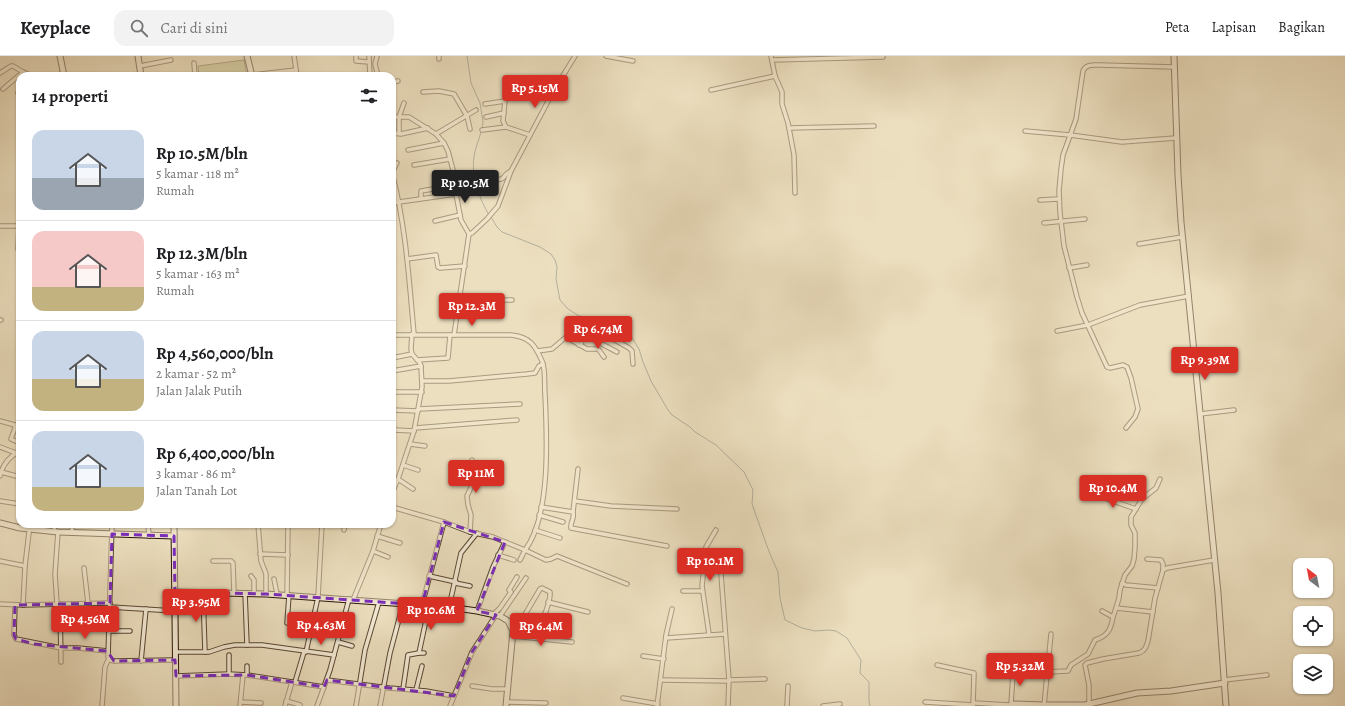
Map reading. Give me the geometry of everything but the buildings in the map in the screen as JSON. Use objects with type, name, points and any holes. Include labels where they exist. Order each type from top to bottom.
[{"type":"street","points":[[60,56],[64,72]]},
{"type":"street","points":[[138,56],[141,72]]},
{"type":"street","points":[[247,56],[251,72]]},
{"type":"street","points":[[281,72],[296,70],[294,56]]},
{"type":"street","points":[[356,56],[356,61],[369,62]]},
{"type":"street","points":[[369,56],[370,72]]},
{"type":"street","points":[[377,56],[375,64],[377,72]]},
{"type":"street","points":[[469,234],[487,220],[498,206],[511,172],[530,135],[555,88],[576,56]]},
{"type":"street","points":[[606,56],[633,61]]},
{"type":"street","points":[[1174,56],[1176,138],[1182,237],[1214,560],[1226,706]]},
{"type":"street","points":[[795,194],[794,155],[789,128],[782,104],[782,92],[775,76],[771,58],[883,57]]},
{"type":"street","points":[[140,66],[171,60]]},
{"type":"street","points":[[194,64],[195,72]]},
{"type":"street","points":[[1126,428],[1138,412],[1128,369],[1124,365],[1110,368],[1107,367],[1076,297],[1064,246],[1061,221],[1059,199],[1061,169],[1076,119],[1083,71],[1086,67],[1099,65],[1175,67]]},
{"type":"street","points":[[0,73],[12,66],[23,72]]},
{"type":"street","points":[[711,90],[775,76]]},
{"type":"street","points":[[4,88],[16,78]]},
{"type":"street","points":[[423,92],[454,94],[467,116],[470,129]]},
{"type":"street","points":[[485,104],[505,101],[503,121],[506,126]]},
{"type":"street","points":[[404,103],[399,117],[399,133],[401,134],[428,128]]},
{"type":"street","points":[[436,134],[476,110]]},
{"type":"street","points":[[486,117],[504,113]]},
{"type":"street","points":[[399,117],[409,116],[436,134],[444,143],[453,170],[460,215],[469,234],[454,335]]},
{"type":"street","points":[[482,130],[506,126],[530,135]]},
{"type":"street","points":[[789,128],[874,126]]},
{"type":"street","points":[[1025,131],[1122,142],[1176,138]]},
{"type":"street","points":[[408,150],[444,143]]},
{"type":"street","points":[[414,164],[450,159]]},
{"type":"street","points":[[489,178],[500,180],[506,173],[511,172]]},
{"type":"street","points":[[421,198],[421,192],[451,186]]},
{"type":"street","points":[[396,189],[407,259],[413,334],[411,349],[412,354],[420,362],[422,381],[422,392],[414,430],[396,484]]},
{"type":"street","points":[[396,202],[456,194]]},
{"type":"street","points":[[1040,200],[1059,199]]},
{"type":"street","points":[[435,221],[460,215]]},
{"type":"street","points":[[1044,223],[1085,219]]},
{"type":"street","points":[[0,230],[2,226],[16,226]]},
{"type":"street","points":[[1139,244],[1182,237]]},
{"type":"street","points":[[407,259],[436,255],[439,268],[465,266]]},
{"type":"street","points":[[1069,268],[1087,265]]},
{"type":"street","points":[[1057,331],[1088,325],[1140,305],[1189,296]]},
{"type":"street","points":[[459,301],[512,300]]},
{"type":"street","points":[[580,345],[587,328],[590,326],[625,345],[632,351],[633,364]]},
{"type":"street","points":[[396,335],[519,336],[526,338],[537,352],[543,364],[546,419],[544,494],[535,530],[520,560]]},
{"type":"street","points":[[417,360],[448,358],[450,335]]},
{"type":"street","points":[[585,335],[618,352]]},
{"type":"street","points":[[537,352],[550,350],[566,337],[587,349],[599,350],[604,357]]},
{"type":"street","points":[[396,357],[412,354]]},
{"type":"street","points":[[422,381],[449,381],[531,374],[535,373],[538,366],[543,364]]},
{"type":"street","points":[[396,370],[421,366]]},
{"type":"street","points":[[396,392],[422,392]]},
{"type":"street","points":[[396,410],[520,404]]},
{"type":"street","points":[[1200,414],[1234,410]]},
{"type":"street","points":[[396,430],[414,430],[517,420]]},
{"type":"street","points":[[0,421],[15,425],[11,439],[16,441]]},
{"type":"street","points":[[410,444],[425,446]]},
{"type":"street","points":[[0,447],[16,453],[4,463],[0,474],[16,476]]},
{"type":"street","points":[[470,532],[471,515],[467,496],[474,481],[474,466],[472,460]]},
{"type":"street","points":[[403,465],[418,470]]},
{"type":"street","points":[[578,469],[573,512],[574,515],[571,526],[572,529],[667,546]]},
{"type":"street","points":[[1047,672],[1068,671],[1071,665],[1088,654],[1095,640],[1108,633],[1111,627],[1122,583],[1125,575],[1132,566],[1134,559],[1135,533],[1130,521],[1142,499],[1156,488],[1160,478]]},
{"type":"street","points":[[398,480],[413,489]]},
{"type":"street","points":[[1096,495],[1136,509]]},
{"type":"street","points":[[0,501],[16,503]]},
{"type":"street","points":[[575,501],[611,506],[677,510]]},
{"type":"street","points":[[541,507],[573,512]]},
{"type":"street","points":[[396,508],[444,522],[470,532],[493,537],[546,560],[558,556],[628,584]]},
{"type":"street","points":[[539,515],[563,522]]},
{"type":"street","points":[[422,605],[444,522]]},
{"type":"street","points":[[0,523],[16,525]]},
{"type":"street","points":[[23,605],[25,566],[30,528]]},
{"type":"street","points":[[39,528],[56,532],[72,533],[174,536]]},
{"type":"street","points":[[56,528],[55,574],[61,662]]},
{"type":"street","points":[[72,528],[72,533]]},
{"type":"street","points":[[102,706],[105,667],[109,658],[112,528]]},
{"type":"street","points":[[148,528],[149,536]]},
{"type":"street","points":[[174,528],[176,706]]},
{"type":"street","points":[[258,528],[261,563],[266,574],[266,594]]},
{"type":"street","points":[[287,623],[288,528]]},
{"type":"street","points":[[285,706],[305,652],[318,597],[322,528]]},
{"type":"street","points":[[317,706],[327,680],[351,599],[373,551],[380,528]]},
{"type":"street","points":[[535,530],[560,538]]},
{"type":"street","points":[[710,634],[702,591],[706,547],[716,530]]},
{"type":"street","points":[[449,607],[461,553],[477,533]]},
{"type":"street","points":[[377,536],[400,543]]},
{"type":"street","points":[[477,611],[480,598],[505,542]]},
{"type":"street","points":[[373,551],[388,557]]},
{"type":"street","points":[[260,554],[288,554]]},
{"type":"street","points":[[498,555],[514,560]]},
{"type":"street","points":[[1087,705],[1088,679],[1085,665],[1086,663],[1135,654],[1144,650],[1148,641],[1163,564],[1161,560],[1147,559]]},
{"type":"street","points":[[1163,570],[1214,560]]},
{"type":"street","points":[[0,561],[25,566]]},
{"type":"street","points":[[213,562],[231,561],[233,563],[234,593]]},
{"type":"street","points":[[720,561],[729,681],[728,706]]},
{"type":"street","points":[[84,568],[88,603]]},
{"type":"street","points":[[252,576],[254,580],[254,593]]},
{"type":"street","points":[[430,576],[470,586]]},
{"type":"street","points":[[497,615],[511,592],[509,590],[517,577]]},
{"type":"street","points":[[274,578],[277,594]]},
{"type":"street","points":[[450,706],[472,652],[497,615],[526,578]]},
{"type":"street","points":[[1122,583],[1126,585],[1158,588]]},
{"type":"street","points":[[510,624],[520,624],[539,628],[550,592],[540,588],[520,624]]},
{"type":"street","points":[[683,591],[702,591]]},
{"type":"street","points":[[175,592],[254,593],[351,599],[449,607],[497,615],[506,619],[513,631],[506,704],[525,701],[546,703]]},
{"type":"street","points":[[203,593],[205,652]]},
{"type":"street","points":[[245,593],[247,645]]},
{"type":"street","points":[[356,706],[368,641],[379,602]]},
{"type":"street","points":[[548,602],[588,612]]},
{"type":"street","points":[[0,604],[23,605],[88,603],[175,611]]},
{"type":"street","points":[[380,706],[390,653],[403,604]]},
{"type":"street","points":[[15,605],[14,635],[16,640],[61,648],[108,651]]},
{"type":"street","points":[[419,653],[429,606]]},
{"type":"street","points":[[1116,608],[1153,612]]},
{"type":"street","points":[[141,661],[146,609]]},
{"type":"street","points":[[623,698],[658,705],[666,638],[672,609]]},
{"type":"street","points":[[1102,611],[1113,617]]},
{"type":"street","points":[[109,631],[130,631]]},
{"type":"street","points":[[666,638],[725,634]]},
{"type":"street","points":[[1044,706],[1051,634]]},
{"type":"street","points":[[513,636],[572,642]]},
{"type":"street","points":[[338,642],[352,646]]},
{"type":"street","points":[[175,652],[205,652],[235,645],[247,645],[274,647],[334,656]]},
{"type":"street","points":[[403,689],[408,655],[424,653]]},
{"type":"street","points":[[229,655],[229,674]]},
{"type":"street","points":[[643,656],[664,659]]},
{"type":"street","points":[[109,658],[114,661],[175,660]]},
{"type":"street","points":[[1010,705],[1014,658]]},
{"type":"street","points":[[937,665],[974,673],[973,704]]},
{"type":"street","points":[[247,666],[240,704],[261,703]]},
{"type":"street","points":[[416,690],[422,666]]},
{"type":"street","points":[[176,676],[229,674],[245,675],[324,687]]},
{"type":"street","points":[[925,702],[1044,706],[1087,705],[1138,693],[1171,691],[1267,675]]},
{"type":"street","points":[[661,680],[695,682],[765,679]]},
{"type":"street","points":[[327,680],[416,690],[454,696]]},
{"type":"street","points":[[472,686],[492,689],[508,689]]},
{"type":"street","points":[[787,706],[788,686]]},
{"type":"street","points":[[286,701],[300,705]]},
{"type":"street","points":[[823,706],[840,704]]},
{"type":"highlighted area","points":[[444,522],[505,542],[477,611],[496,615],[472,652],[454,696],[327,680],[324,687],[247,675],[176,676],[175,660],[114,661],[107,651],[34,644],[16,639],[14,635],[15,605],[110,603],[112,534],[174,536],[175,592],[266,594],[422,605]]},
{"type":"green space","points":[[244,60],[246,72],[199,72],[198,66]]},
{"type":"waterway","points":[[467,56],[471,83],[480,103],[483,122],[482,129]]},
{"type":"waterway","points":[[481,132],[473,164],[479,194],[489,215]]},
{"type":"waterway","points":[[491,217],[502,232],[540,247],[551,254],[557,267],[556,279],[560,300],[568,309],[579,316],[599,319],[629,333],[639,349],[651,381],[672,415],[716,445],[744,472],[753,490],[752,504],[778,572],[780,598],[785,620],[802,628],[815,631],[836,631],[847,638],[861,660],[860,673],[869,682],[870,706]]}]
